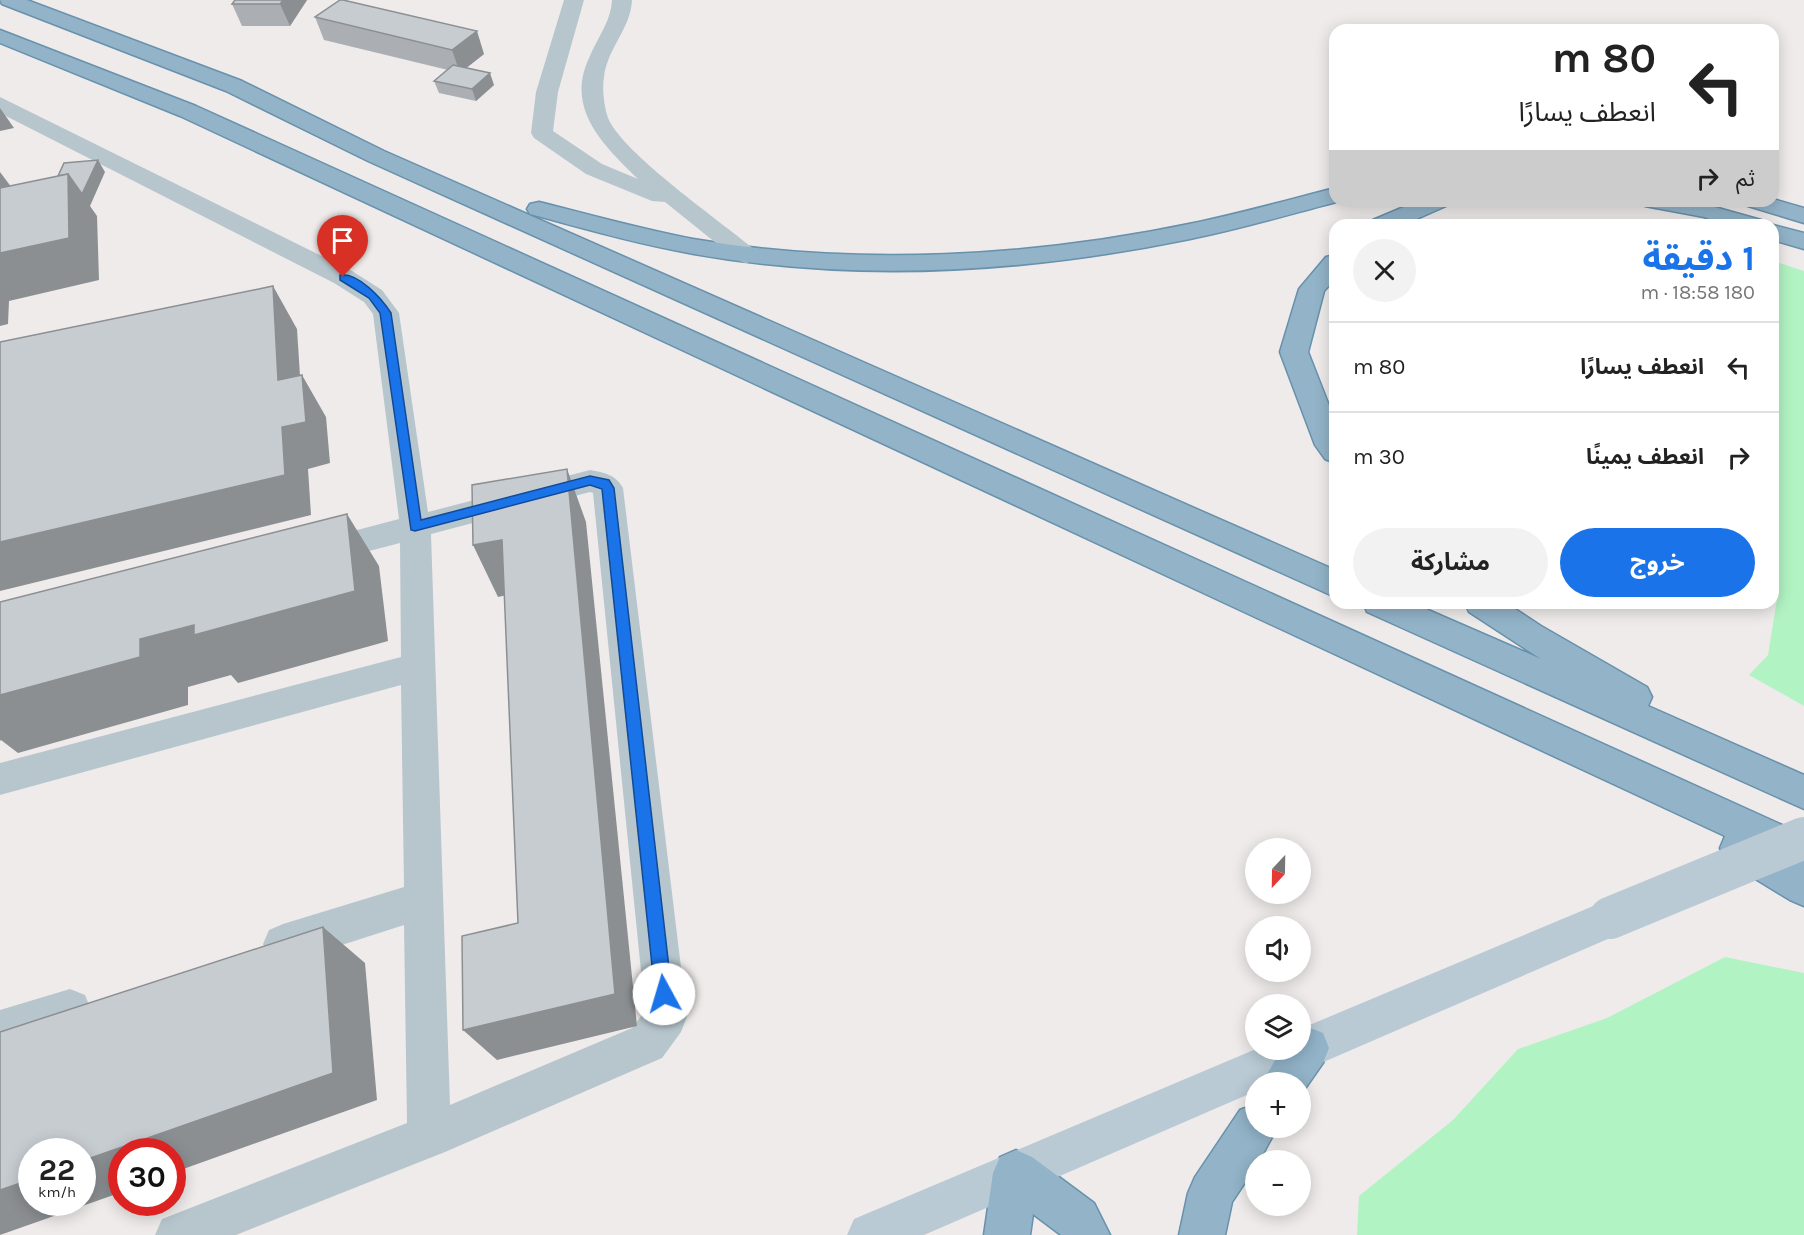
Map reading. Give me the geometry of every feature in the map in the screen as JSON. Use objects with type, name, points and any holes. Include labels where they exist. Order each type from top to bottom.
[{"type":"highway","points":[[9,0],[234,86],[376,156],[1329,581]]},
{"type":"highway","points":[[0,36],[199,116],[1804,854]]},
{"type":"highway","points":[[376,156],[603,229],[746,255],[873,264],[1023,257],[1173,235],[1329,196]]},
{"type":"highway","points":[[1396,219],[1424,207]]},
{"type":"highway","points":[[1686,207],[1733,219]]},
{"type":"highway","points":[[1775,207],[1804,216]]},
{"type":"highway","points":[[1779,234],[1804,241]]},
{"type":"highway","points":[[1329,270],[1312,289],[1294,352],[1329,442]]},
{"type":"highway","points":[[1392,609],[1798,790]]},
{"type":"highway","points":[[1490,609],[1529,636],[1798,790]]},
{"type":"highway","points":[[1578,750],[1804,887]]},
{"type":"highway","points":[[1202,1235],[1211,1193],[1248,1138]]},
{"type":"highway","points":[[1007,1235],[1016,1173],[1078,1219],[1087,1235]]},
{"type":"main road","points":[[1311,1047],[1804,838]]},
{"type":"main road","points":[[870,1235],[1280,1060]]},
{"type":"street","points":[[574,0],[547,92],[542,133],[594,169],[690,208]]},
{"type":"street","points":[[622,0],[623,8],[606,40],[593,77],[598,120],[634,162],[746,255]]},
{"type":"street","points":[[0,104],[343,277],[373,296],[386,313],[415,526],[429,1136]]},
{"type":"street","points":[[178,1235],[429,1136],[647,1042],[666,1017],[608,488],[605,484],[590,481],[288,561]]},
{"type":"street","points":[[0,778],[419,666]]},
{"type":"street","points":[[252,953],[423,900]]},
{"type":"street","points":[[0,1031],[103,999]]},
{"type":"green space","points":[[1779,263],[1804,271],[1804,706],[1749,675],[1768,655],[1775,609],[1779,609]]},
{"type":"green space","points":[[1725,957],[1804,973],[1804,1235],[1357,1235],[1359,1196],[1453,1120],[1518,1049],[1607,1018]]},
{"type":"building","points":[[235,0],[283,0],[280,4],[232,4]]},
{"type":"building","points":[[340,0],[477,31],[452,50],[315,17]]},
{"type":"building","points":[[453,65],[490,73],[472,89],[434,81]]},
{"type":"building","points":[[98,160],[82,194],[68,174],[58,176],[64,163]]},
{"type":"building","points":[[68,174],[69,238],[0,253],[0,188]]},
{"type":"building","points":[[273,286],[278,380],[302,375],[306,422],[282,427],[285,475],[0,542],[0,342]]},
{"type":"building","points":[[567,469],[615,994],[463,1030],[462,936],[518,923],[502,540],[473,545],[472,485]]},
{"type":"building","points":[[347,514],[355,591],[194,635],[194,625],[140,639],[140,657],[0,695],[0,602]]},
{"type":"building","points":[[323,927],[333,1073],[148,1138],[108,1138],[108,1152],[96,1156],[96,1138],[18,1138],[18,1184],[0,1190],[0,1032]]},
{"type":"route","points":[[343,277],[373,296],[386,313],[415,526],[590,481],[605,484],[608,488],[664,994]]}]
